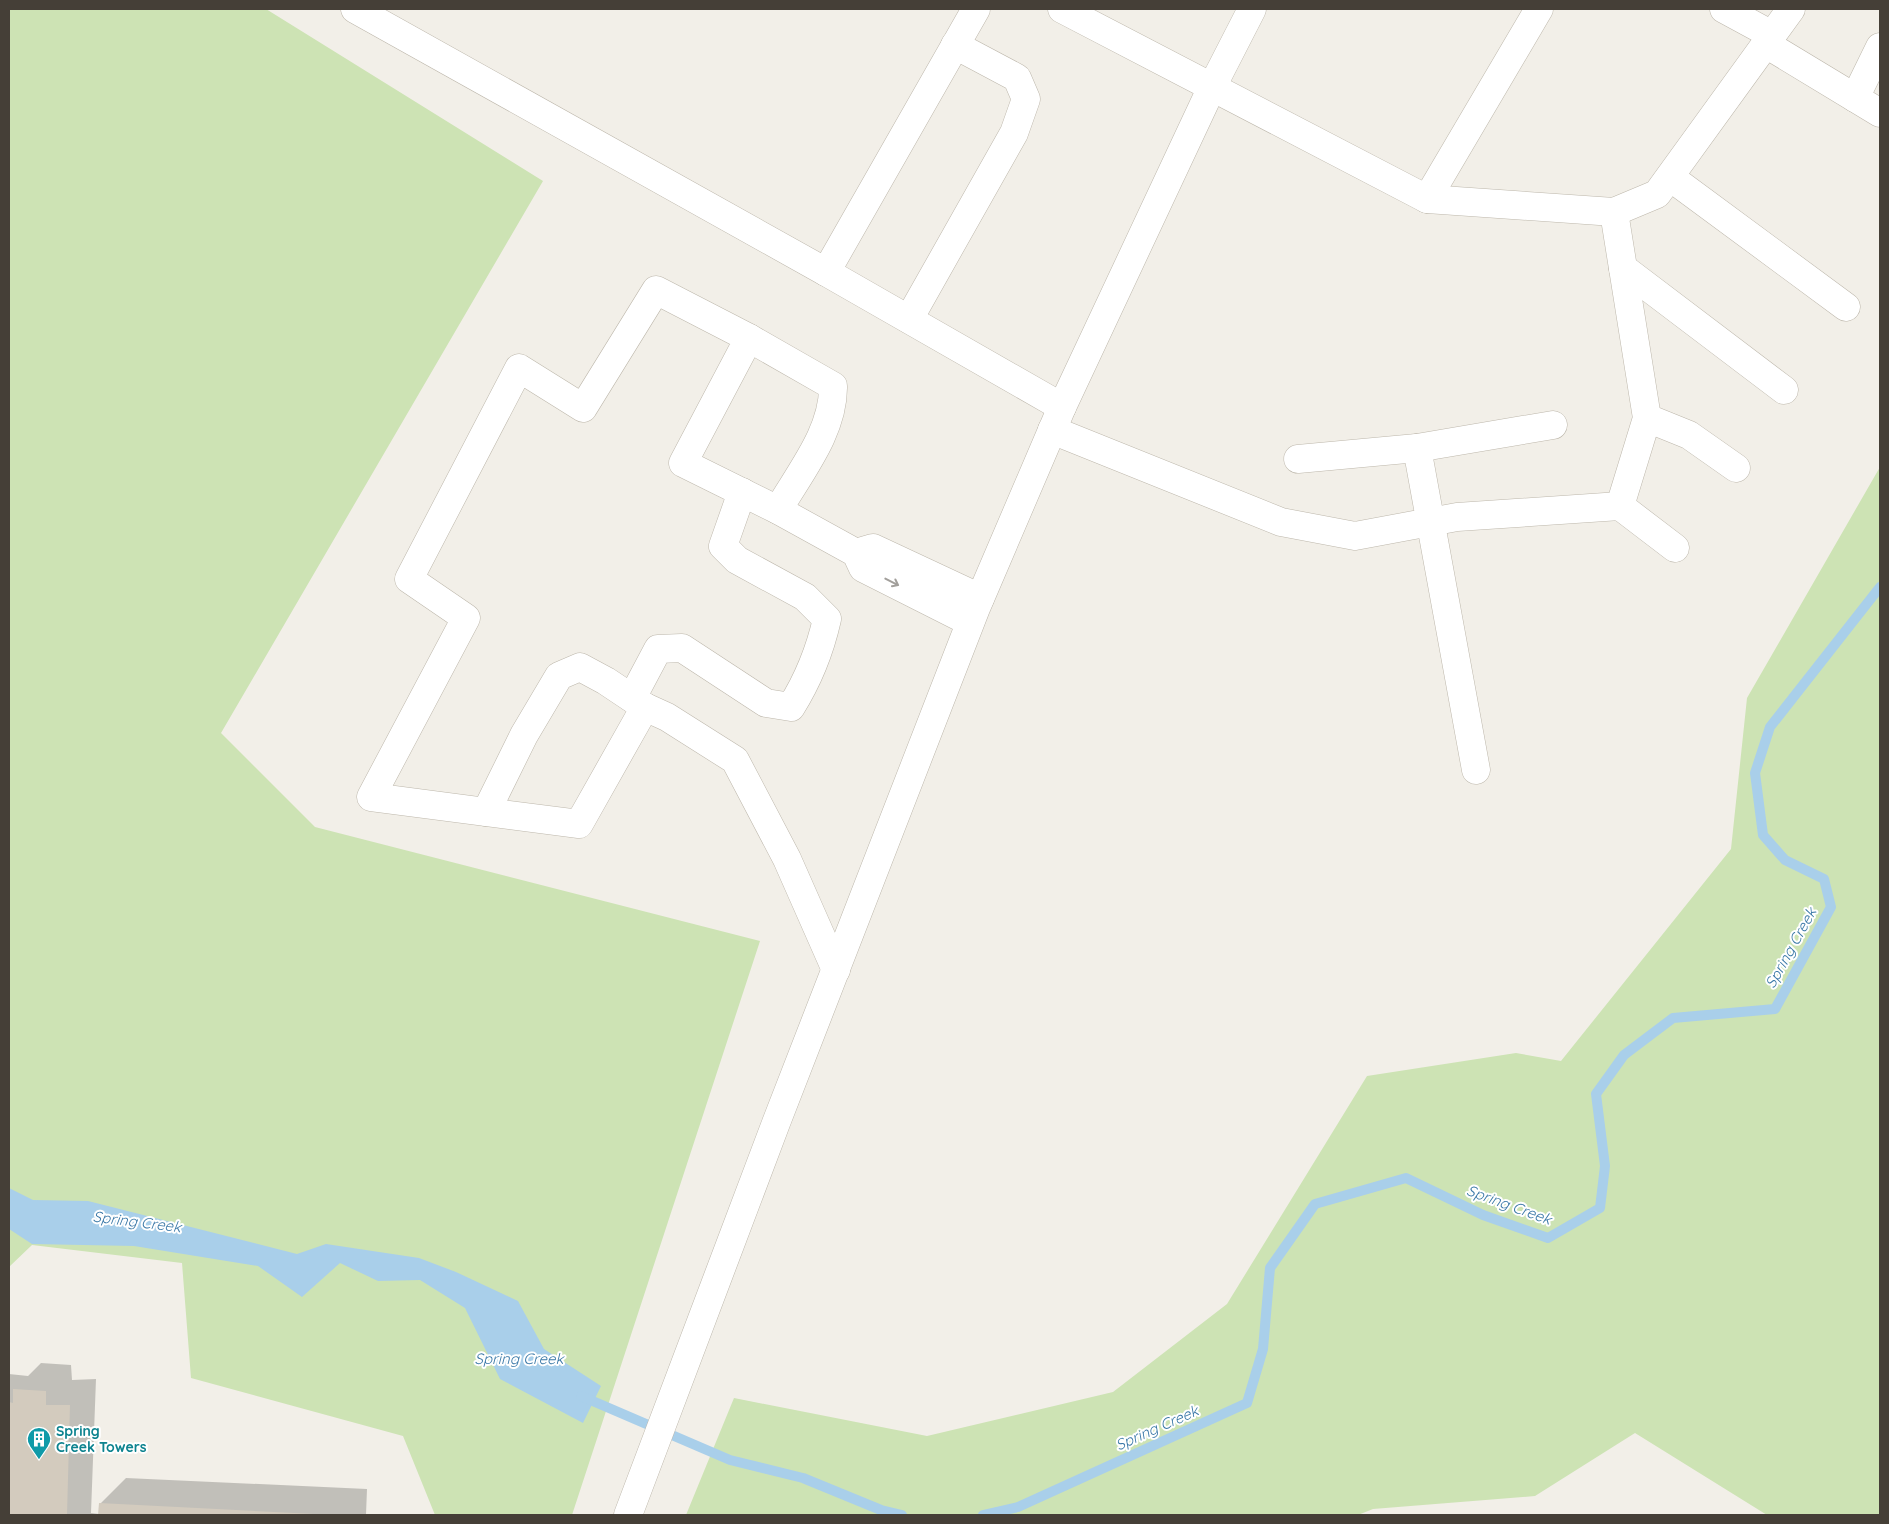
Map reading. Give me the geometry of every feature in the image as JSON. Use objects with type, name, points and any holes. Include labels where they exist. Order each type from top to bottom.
[{"type":"street","points":[[355,9],[909,319],[1057,419],[1281,522],[1355,536],[1457,517],[1620,506],[1675,548]]},
{"type":"street","points":[[826,272],[976,9]]},
{"type":"street","points":[[1062,9],[1427,199],[1614,212],[1657,194],[1791,9]]},
{"type":"street","points":[[628,1515],[687,1356],[975,610],[1057,419],[1212,87],[1252,9]]},
{"type":"street","points":[[1427,199],[1538,9]]},
{"type":"street","points":[[1724,9],[1880,113]]},
{"type":"street","points":[[909,319],[1014,133],[1026,99],[1017,78],[956,45]]},
{"type":"street","points":[[1855,98],[1880,48]]},
{"type":"street","points":[[1670,177],[1846,307]]},
{"type":"street","points":[[1614,212],[1647,418],[1620,506]]},
{"type":"street","points":[[1623,268],[1784,390]]},
{"type":"street","points":[[742,492],[723,546],[737,560],[805,597],[827,619],[822,643],[803,688],[791,707],[766,703],[682,648],[658,650],[638,703],[579,824],[371,798],[466,618],[409,580],[519,368],[583,408],[656,290],[749,338],[833,386],[834,404],[826,428],[778,510]]},
{"type":"street","points":[[749,338],[683,463],[778,510],[856,553],[863,568],[975,610]]},
{"type":"street","points":[[1647,418],[1689,435],[1736,468]]},
{"type":"street","points":[[1298,459],[1417,448],[1553,424]]},
{"type":"street","points":[[1417,448],[1476,770]]},
{"type":"street","points":[[486,812],[524,735],[558,676],[580,667],[638,703],[667,717],[735,760],[787,859],[836,970]]},
{"type":"green space","points":[[9,9],[266,9],[543,181],[221,733],[315,827],[760,941],[572,1515],[435,1515],[403,1436],[191,1378],[182,1263],[32,1245],[9,1267]]},
{"type":"green space","points":[[1880,467],[1880,1515],[1767,1515],[1635,1433],[1535,1496],[1373,1509],[1358,1515],[686,1515],[734,1398],[927,1436],[1113,1392],[1227,1304],[1367,1076],[1516,1053],[1561,1061],[1731,849],[1747,698]]},
{"type":"water","name":"Spring Creek","points":[[9,1188],[33,1200],[88,1201],[297,1254],[326,1244],[419,1258],[456,1272],[518,1301],[544,1349],[601,1386],[583,1423],[500,1379],[465,1308],[420,1280],[378,1281],[340,1263],[302,1297],[258,1266],[134,1246],[32,1244],[9,1229]]},
{"type":"building","name":"Spring Creek Towers","points":[[13,1389],[46,1391],[46,1405],[70,1405],[67,1515],[9,1515],[9,1402],[13,1403]]},
{"type":"building","points":[[99,1503],[314,1514],[314,1515],[98,1515]]},
{"type":"waterway","name":"Spring Creek","points":[[983,1515],[1018,1507],[1247,1403],[1263,1349],[1270,1268],[1315,1204],[1406,1178],[1483,1215],[1548,1238],[1600,1208],[1605,1166],[1596,1094],[1624,1055],[1673,1018],[1775,1009],[1831,907],[1824,879],[1785,860],[1763,835],[1755,773],[1770,727],[1880,587]]},
{"type":"waterway","name":"Spring Creek","points":[[581,1396],[730,1460],[803,1478],[881,1510],[902,1515]]},
{"type":"place","name":"Spring Creek Towers","points":[[39,1460]]}]
